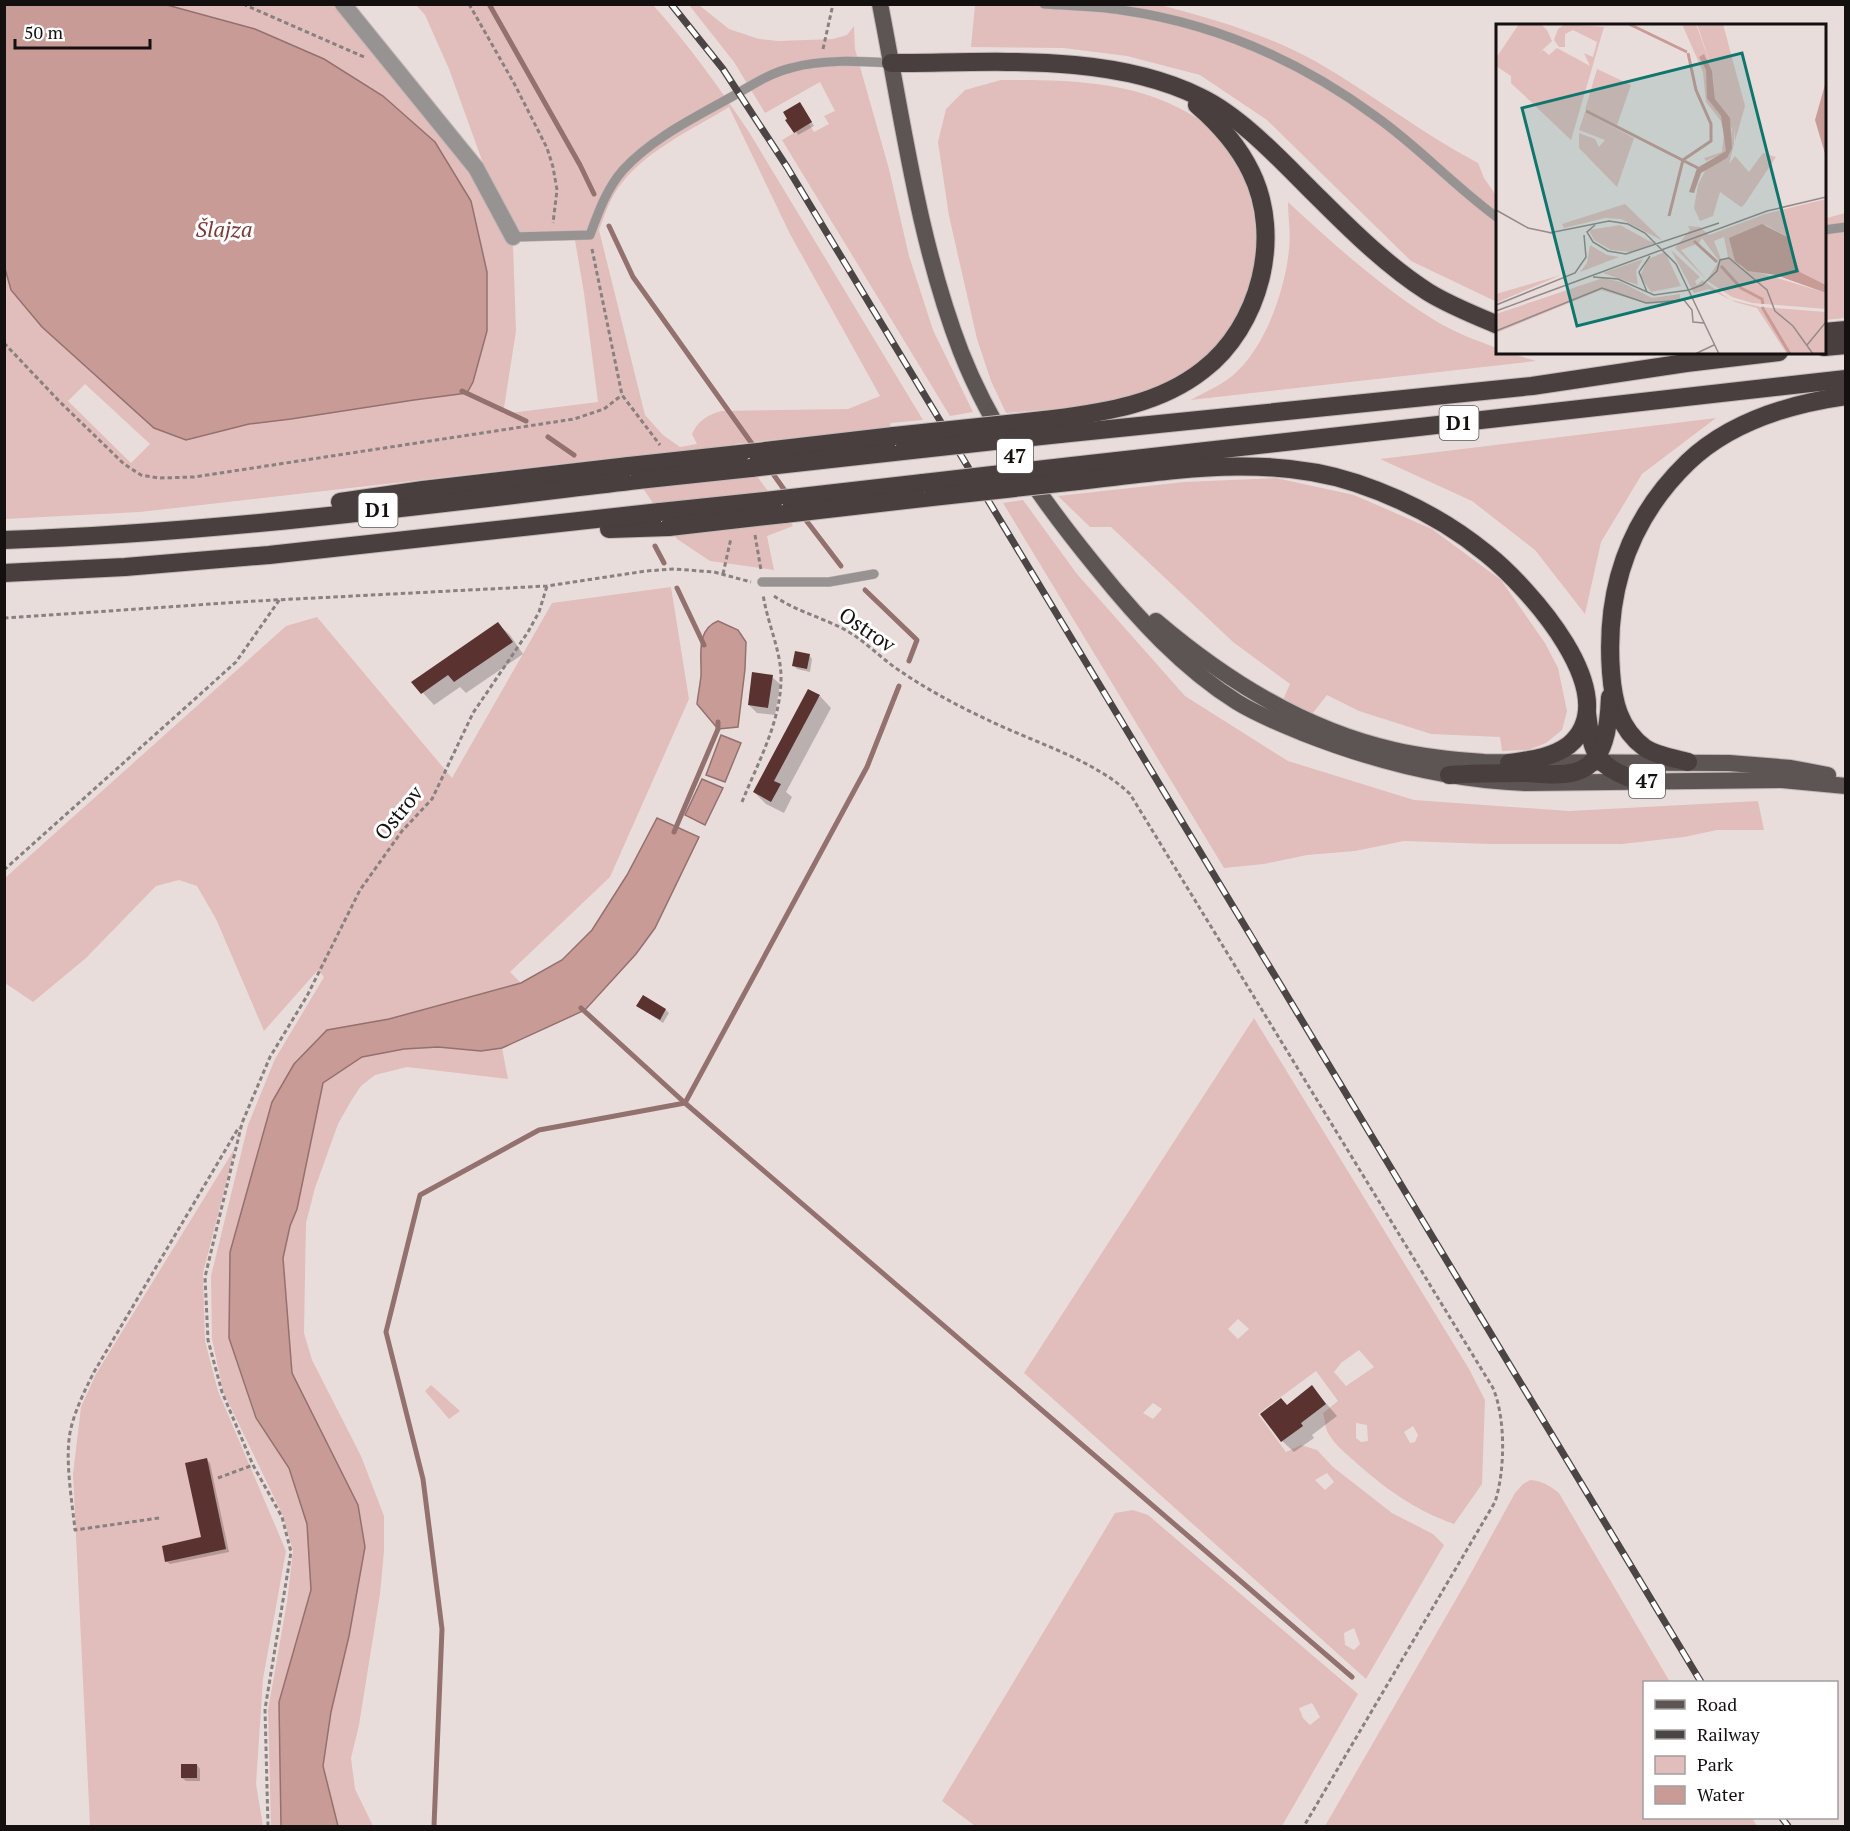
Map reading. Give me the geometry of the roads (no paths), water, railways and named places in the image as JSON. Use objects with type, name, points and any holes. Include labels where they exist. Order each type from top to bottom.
[{"type":"highway","points":[[891,63],[1070,64],[1120,70],[1202,97],[1269,150],[1366,243],[1395,267],[1428,292],[1496,325]]},
{"type":"highway","points":[[1056,426],[1136,404],[1184,383],[1203,370],[1216,357],[1242,324],[1253,302],[1264,261],[1265,221],[1252,174],[1230,137],[1212,118],[1195,103],[1157,81]]},
{"type":"highway","points":[[1826,332],[1845,330]]},
{"type":"highway","points":[[1826,347],[1845,345]]},
{"type":"highway","name":"D1","points":[[4,540],[118,535],[417,506],[634,473],[1056,426],[1532,386],[1762,354]]},
{"type":"highway","name":"D1","points":[[4,573],[125,567],[269,555],[485,532],[664,520],[1075,473],[1845,379]]},
{"type":"highway","points":[[1688,762],[1646,748],[1623,724],[1615,705],[1611,681],[1609,639],[1617,581],[1626,552],[1654,501],[1690,460],[1735,429],[1783,410],[1845,396]]},
{"type":"highway","points":[[1075,473],[1254,467],[1321,474],[1355,482],[1425,511],[1488,554],[1537,604],[1570,652],[1583,677],[1596,760],[1619,775],[1638,781]]},
{"type":"highway","points":[[1449,775],[1486,772],[1560,774],[1575,772],[1586,767],[1596,760],[1602,747],[1606,733],[1611,681]]},
{"type":"highway","points":[[1509,763],[1537,759],[1556,753],[1569,745],[1580,733],[1586,720],[1586,699]]},
{"type":"main road","name":"47","points":[[880,4],[923,229],[961,351],[993,418],[1034,486],[1103,576],[1164,643],[1205,679],[1239,704],[1282,725],[1387,762],[1449,775],[1525,783],[1782,780],[1845,786]]},
{"type":"main road","points":[[1103,576],[1225,675],[1264,698],[1360,741],[1394,750],[1454,760],[1509,763],[1596,760],[1729,763],[1791,768],[1845,780]]},
{"type":"street","points":[[343,4],[476,168],[513,237]]},
{"type":"lane","points":[[1044,4],[1104,8],[1177,21],[1220,33],[1290,62],[1376,116],[1496,217]]},
{"type":"lane","points":[[513,237],[590,235],[609,191],[622,171],[654,144],[701,114],[775,73],[819,63],[891,63]]},
{"type":"lane","points":[[1826,230],[1845,227]]},
{"type":"lane","points":[[762,582],[829,582],[874,574]]},
{"type":"water","name":"Šlajza","points":[[4,5],[167,5],[255,29],[324,59],[383,96],[435,142],[471,201],[487,272],[487,331],[473,382],[467,393],[249,424],[186,440],[154,428],[42,327],[11,290],[4,265]]},
{"type":"water","points":[[718,621],[738,630],[746,642],[738,727],[718,729],[697,704],[703,637],[711,625]]},
{"type":"water","points":[[721,735],[741,743],[725,782],[706,775]]},
{"type":"water","points":[[702,779],[723,788],[705,825],[685,815]]},
{"type":"water","points":[[657,818],[699,837],[655,928],[636,954],[585,1010],[502,1048],[481,1051],[438,1047],[404,1049],[362,1057],[323,1083],[297,1209],[290,1226],[283,1258],[292,1373],[358,1505],[365,1547],[349,1636],[331,1712],[323,1766],[338,1826],[281,1826],[279,1702],[311,1590],[307,1524],[289,1468],[256,1418],[229,1338],[230,1252],[272,1102],[294,1064],[327,1030],[389,1019],[521,983],[562,960],[592,930],[627,875]]},
{"type":"waterway","points":[[489,4],[594,194]]},
{"type":"waterway","points":[[609,226],[633,277],[755,448]]},
{"type":"waterway","points":[[462,391],[526,421]]},
{"type":"waterway","points":[[548,437],[574,455]]},
{"type":"waterway","points":[[771,471],[788,495]]},
{"type":"waterway","points":[[802,515],[841,566]]},
{"type":"waterway","points":[[655,546],[664,563]]},
{"type":"waterway","points":[[677,588],[704,645]]},
{"type":"waterway","points":[[865,590],[917,640],[909,661]]},
{"type":"waterway","points":[[434,1826],[442,1629],[423,1479],[386,1332],[420,1195],[539,1130],[685,1103],[867,767],[899,686]]},
{"type":"waterway","points":[[674,832],[718,729],[718,722]]},
{"type":"waterway","points":[[581,1008],[685,1103],[1352,1677]]},
{"type":"railway","points":[[671,4],[723,69],[787,167],[1700,1681]]},
{"type":"railway","points":[[1783,1819],[1788,1826]]}]
